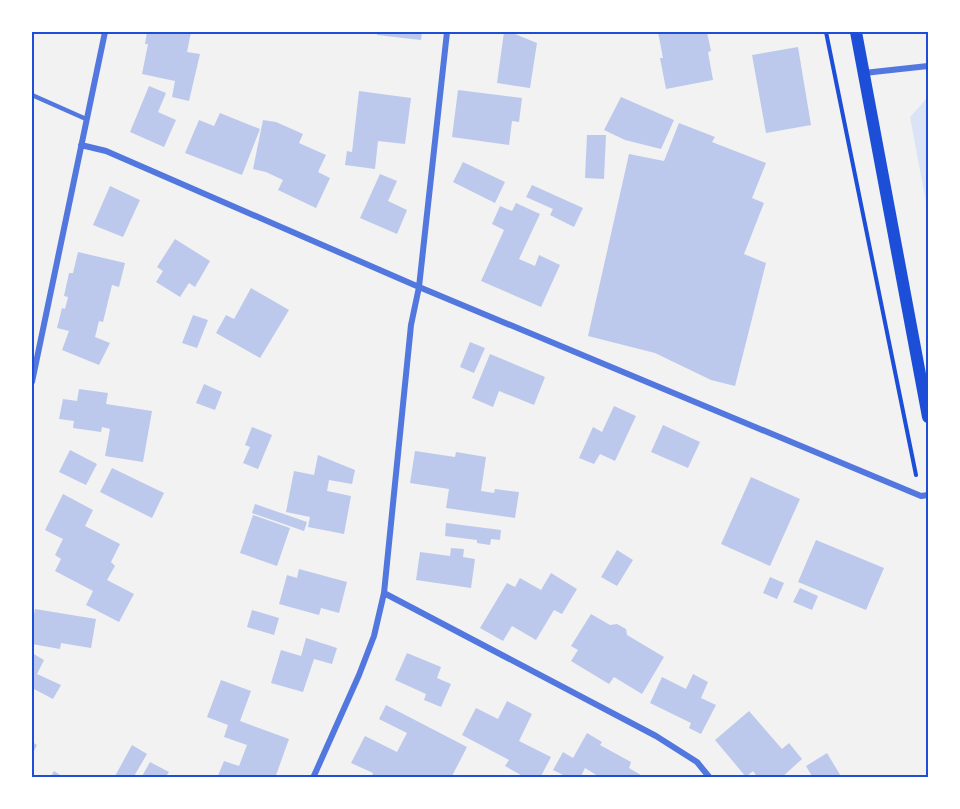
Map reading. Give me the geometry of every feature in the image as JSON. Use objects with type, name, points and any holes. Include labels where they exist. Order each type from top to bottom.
[{"type":"main road","points":[[856,32],[928,417]]},
{"type":"street","points":[[32,381],[105,32]]},
{"type":"street","points":[[313,777],[359,675],[374,636],[384,593],[411,325],[419,287],[447,32]]},
{"type":"street","points":[[863,73],[928,66]]},
{"type":"street","points":[[81,146],[106,151],[419,287],[921,496],[928,495]]},
{"type":"street","points":[[384,593],[656,736],[697,762],[710,777]]},
{"type":"lane","points":[[32,95],[86,119]]},
{"type":"path","points":[[826,32],[921,496]]},
{"type":"shaded area","points":[[928,97],[928,213],[910,117]]},
{"type":"building","points":[[147,32],[191,32],[187,52],[200,54],[189,101],[172,97],[175,81],[142,74],[148,44],[145,44]]},
{"type":"building","points":[[377,32],[422,32],[421,40],[377,35]]},
{"type":"building","points":[[504,32],[510,32],[537,43],[530,88],[497,83]]},
{"type":"building","points":[[658,32],[707,32],[713,80],[666,89]]},
{"type":"building","points":[[798,47],[811,125],[766,133],[752,55]]},
{"type":"building","points":[[149,86],[166,93],[158,112],[176,120],[164,147],[130,132]]},
{"type":"building","points":[[458,90],[522,98],[519,122],[512,121],[509,145],[452,137]]},
{"type":"building","points":[[359,91],[411,98],[405,144],[378,141],[375,169],[345,165],[347,151],[352,152]]},
{"type":"building","points":[[621,97],[674,120],[661,149],[625,140],[604,130]]},
{"type":"building","points":[[220,113],[260,129],[242,175],[185,153],[199,120],[214,126]]},
{"type":"building","points":[[263,120],[276,122],[303,134],[299,143],[326,155],[318,172],[330,178],[316,208],[278,190],[283,180],[253,169]]},
{"type":"building","points":[[679,123],[715,137],[712,142],[766,163],[752,198],[764,203],[744,254],[766,263],[735,386],[711,380],[655,353],[588,336],[629,154],[664,161]]},
{"type":"building","points":[[587,135],[606,135],[604,179],[585,178]]},
{"type":"building","points":[[463,162],[505,182],[495,203],[453,182]]},
{"type":"building","points":[[380,174],[397,181],[388,201],[407,210],[397,234],[360,218]]},
{"type":"building","points":[[532,185],[583,208],[574,227],[550,215],[553,209],[526,197]]},
{"type":"building","points":[[110,186],[140,200],[123,237],[93,225]]},
{"type":"building","points":[[516,203],[540,214],[519,259],[535,266],[539,255],[560,265],[541,307],[481,281],[504,230],[492,224],[500,206],[512,211]]},
{"type":"building","points":[[175,239],[210,261],[195,287],[189,283],[180,297],[156,282],[163,271],[157,267]]},
{"type":"building","points":[[78,252],[125,263],[119,287],[112,285],[103,322],[99,321],[95,337],[110,343],[99,365],[62,350],[69,331],[57,328],[62,308],[65,309],[68,297],[64,296],[69,273],[73,273]]},
{"type":"building","points":[[251,288],[289,310],[260,358],[216,333],[226,315],[234,319]]},
{"type":"building","points":[[193,315],[208,320],[197,348],[182,343]]},
{"type":"building","points":[[470,342],[485,348],[474,373],[460,367]]},
{"type":"building","points":[[490,354],[545,377],[534,405],[499,391],[493,407],[472,398]]},
{"type":"building","points":[[204,384],[222,392],[215,410],[196,403]]},
{"type":"building","points":[[79,389],[108,393],[106,404],[152,411],[143,462],[105,456],[110,429],[102,427],[101,432],[73,428],[74,421],[59,419],[63,399],[77,401]]},
{"type":"building","points":[[614,406],[636,416],[615,461],[600,454],[594,464],[579,458],[593,427],[602,432]]},
{"type":"building","points":[[663,425],[700,442],[688,468],[651,452]]},
{"type":"building","points":[[252,427],[272,435],[258,469],[243,463],[250,447],[245,445]]},
{"type":"building","points":[[70,450],[97,464],[86,485],[59,472]]},
{"type":"building","points":[[415,451],[455,457],[456,452],[486,457],[481,491],[494,493],[495,489],[519,492],[515,518],[446,508],[449,489],[410,483]]},
{"type":"building","points":[[318,455],[355,470],[352,484],[329,480],[327,491],[351,496],[344,534],[308,527],[310,517],[286,512],[294,471],[314,475]]},
{"type":"building","points":[[112,468],[164,493],[152,518],[100,492]]},
{"type":"building","points":[[751,477],[800,499],[770,566],[721,544]]},
{"type":"building","points":[[63,494],[93,510],[85,526],[120,544],[111,562],[115,566],[107,580],[134,594],[119,622],[86,605],[93,591],[55,571],[61,559],[55,555],[63,539],[45,530]]},
{"type":"building","points":[[255,504],[307,522],[304,531],[252,513]]},
{"type":"building","points":[[253,515],[290,528],[277,566],[240,553]]},
{"type":"building","points":[[446,523],[501,530],[500,540],[491,539],[490,545],[477,543],[477,540],[445,536]]},
{"type":"building","points":[[816,540],[884,568],[866,610],[798,582]]},
{"type":"building","points":[[451,548],[464,549],[463,557],[475,559],[471,588],[416,580],[420,552],[450,556]]},
{"type":"building","points":[[617,550],[633,560],[617,586],[601,577]]},
{"type":"building","points":[[299,569],[347,582],[339,613],[321,608],[319,615],[279,604],[287,575],[297,578]]},
{"type":"building","points":[[551,573],[577,589],[562,614],[554,610],[536,640],[512,626],[503,641],[480,628],[507,583],[515,587],[520,578],[541,590]]},
{"type":"building","points":[[770,577],[784,583],[777,599],[763,593]]},
{"type":"building","points":[[800,588],[818,596],[812,610],[793,602]]},
{"type":"building","points":[[35,609],[96,619],[91,648],[61,643],[60,649],[32,644]]},
{"type":"building","points":[[252,610],[279,618],[274,635],[247,627]]},
{"type":"building","points":[[591,614],[610,625],[617,624],[626,629],[627,635],[664,657],[642,694],[614,677],[609,684],[571,661],[578,650],[571,646]]},
{"type":"building","points":[[306,638],[337,648],[332,664],[314,659],[303,692],[271,683],[281,650],[301,656]]},
{"type":"building","points":[[32,653],[44,660],[37,674],[61,685],[53,699],[32,688]]},
{"type":"building","points":[[407,653],[441,667],[437,678],[451,684],[441,707],[424,700],[426,694],[395,680]]},
{"type":"building","points":[[693,674],[708,682],[701,698],[716,705],[701,734],[689,728],[691,723],[650,703],[662,677],[686,689]]},
{"type":"building","points":[[221,680],[251,691],[240,721],[289,739],[275,778],[257,775],[256,778],[217,778],[224,761],[239,766],[247,745],[224,737],[228,725],[207,717]]},
{"type":"building","points":[[507,701],[532,714],[519,741],[551,757],[540,778],[526,778],[505,766],[509,760],[462,735],[476,708],[498,719]]},
{"type":"building","points":[[386,705],[467,747],[451,778],[371,778],[373,773],[351,763],[365,736],[397,752],[407,733],[379,719]]},
{"type":"building","points":[[749,711],[782,749],[789,743],[802,759],[781,778],[758,778],[753,771],[746,777],[715,740]]},
{"type":"building","points":[[587,733],[602,742],[600,745],[631,762],[629,768],[646,778],[601,778],[585,768],[580,778],[561,778],[563,775],[553,770],[563,752],[573,758]]},
{"type":"building","points":[[32,742],[37,745],[32,755]]},
{"type":"building","points":[[132,745],[147,754],[133,778],[114,778]]},
{"type":"building","points":[[827,753],[842,778],[813,778],[806,766]]},
{"type":"building","points":[[150,762],[169,772],[165,778],[141,778]]},
{"type":"building","points":[[54,771],[65,778],[50,778]]}]
